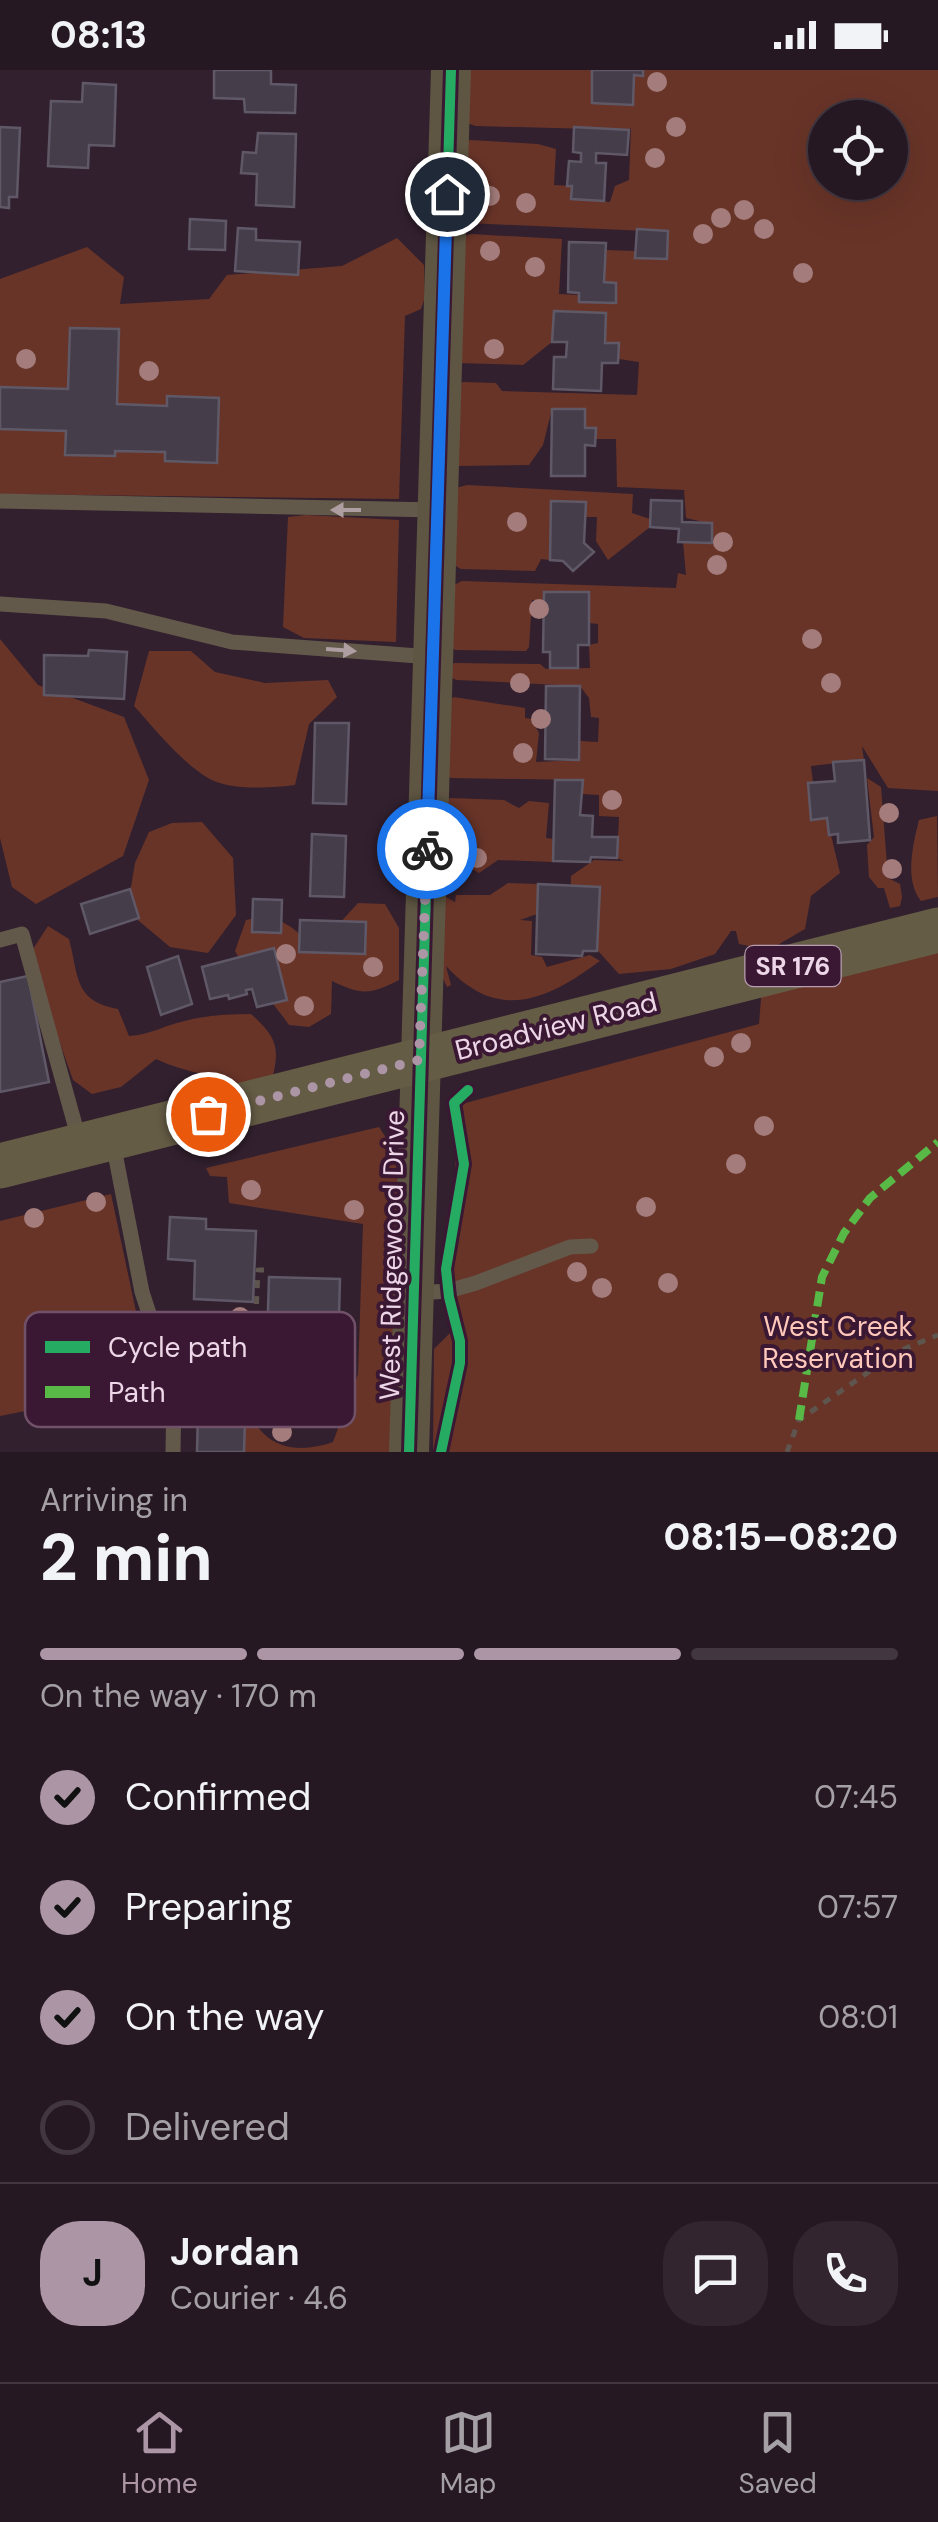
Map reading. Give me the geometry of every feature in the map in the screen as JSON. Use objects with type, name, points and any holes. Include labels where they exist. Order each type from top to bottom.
[{"type":"main road","name":"Broadview Road","points":[[0,1166],[938,930]]},
{"type":"street","name":"West Ridgewood Drive","points":[[410,1452],[452,70]]},
{"type":"lane","points":[[0,501],[437,510]]},
{"type":"lane","points":[[0,604],[106,611],[250,643],[432,657]]},
{"type":"lane","points":[[0,940],[22,934],[96,1143],[149,1312]]},
{"type":"lane","points":[[413,1293],[462,1287],[570,1247],[590,1246]]},
{"type":"lane","points":[[173,1427],[173,1452]]},
{"type":"path","points":[[256,1312],[258,1270],[272,1270]]},
{"type":"path","points":[[787,1452],[799,1420],[870,1370],[938,1335]]},
{"type":"green space","points":[[462,70],[938,70],[938,791],[888,788],[862,746],[864,760],[811,766],[811,819],[827,818],[840,873],[811,896],[805,929],[769,950],[739,944],[736,931],[731,931],[715,954],[671,969],[619,974],[589,941],[570,907],[571,876],[594,860],[624,861],[617,858],[619,817],[599,816],[599,795],[582,794],[582,780],[451,778],[439,773],[441,704],[454,697],[525,708],[525,718],[531,719],[539,733],[536,762],[579,760],[580,741],[598,742],[599,718],[591,717],[589,698],[580,686],[457,680],[446,676],[446,668],[454,663],[590,668],[589,645],[598,643],[598,624],[589,623],[589,592],[545,592],[544,600],[532,600],[526,651],[455,650],[445,642],[446,589],[462,581],[676,588],[678,573],[686,575],[683,542],[712,542],[712,524],[686,518],[684,490],[617,487],[616,439],[596,439],[596,429],[585,428],[585,409],[552,409],[543,445],[529,465],[458,466],[455,387],[463,382],[496,383],[502,391],[637,395],[639,362],[619,359],[619,343],[605,343],[605,313],[554,311],[552,342],[523,365],[458,363],[461,237],[471,234],[562,239],[559,294],[579,295],[579,302],[615,303],[616,283],[604,282],[605,250],[635,251],[636,258],[666,259],[668,232],[467,223],[459,219],[463,143],[470,140],[538,144],[556,149],[554,185],[572,186],[572,199],[610,202],[615,186],[629,180],[631,127],[629,130],[476,126],[460,121]]},
{"type":"green space","points":[[397,238],[424,265],[425,297],[421,309],[405,316],[399,499],[0,494],[0,279],[87,247],[124,277],[120,304],[209,299],[227,275],[342,266]]},
{"type":"green space","points":[[467,485],[633,494],[632,513],[650,519],[650,527],[608,560],[596,541],[597,517],[585,517],[586,502],[552,501],[550,560],[541,559],[535,571],[461,569],[447,561],[456,488]]},
{"type":"green space","points":[[288,517],[399,520],[396,642],[304,638],[283,627]]},
{"type":"green space","points":[[0,639],[38,685],[124,717],[149,780],[123,856],[36,904],[12,887],[0,838]]},
{"type":"green space","points":[[149,651],[191,651],[215,672],[265,683],[328,680],[337,697],[309,724],[295,785],[227,785],[208,778],[188,763],[134,706]]},
{"type":"green space","points":[[867,778],[881,787],[888,878],[900,884],[900,906],[890,908],[884,888],[878,888],[869,877],[867,845],[874,837]]},
{"type":"green space","points":[[450,798],[504,800],[519,808],[529,801],[549,803],[546,838],[554,839],[553,862],[498,860],[479,873],[457,860],[453,875],[437,869],[440,802]]},
{"type":"green space","points":[[937,816],[938,897],[921,901],[911,872],[914,840],[919,820]]},
{"type":"green space","points":[[202,822],[233,858],[236,915],[208,953],[170,947],[127,911],[135,863],[149,832],[172,823]]},
{"type":"green space","points":[[508,883],[538,884],[537,914],[520,920],[532,921],[531,955],[542,957],[547,967],[590,955],[600,961],[561,986],[523,1000],[485,995],[465,984],[446,966],[451,985],[447,987],[440,972],[444,896],[455,902],[456,895],[490,895]]},
{"type":"green space","points":[[358,903],[385,904],[399,928],[399,980],[366,991],[332,981],[331,1014],[309,1027],[289,1025],[235,951],[246,920],[266,918],[283,923],[312,946],[329,935]]},
{"type":"green space","points":[[48,926],[69,939],[81,985],[93,1000],[118,1009],[129,1036],[202,1017],[251,1014],[274,1042],[272,1079],[244,1088],[156,1059],[121,1087],[92,1094],[73,1080],[44,998],[33,949]]},
{"type":"green space","name":"West Creek Reservation","points":[[938,930],[938,1452],[433,1452],[434,1349],[452,1331],[457,1127],[464,1114],[462,1104],[759,1024],[763,973]]},
{"type":"green space","points":[[379,1127],[394,1150],[398,1184],[394,1452],[245,1452],[245,1427],[258,1427],[271,1440],[288,1447],[306,1448],[333,1442],[339,1427],[355,1427],[363,1224],[229,1203],[227,1177],[210,1176],[206,1168]]},
{"type":"green space","points":[[111,1194],[136,1312],[25,1312],[25,1411],[0,1416],[0,1221]]},
{"type":"building","points":[[214,70],[271,70],[271,84],[296,85],[295,113],[245,112],[244,99],[214,98]]},
{"type":"building","points":[[592,70],[643,70],[643,76],[634,75],[633,105],[592,103]]},
{"type":"building","points":[[83,83],[116,85],[114,146],[89,145],[88,168],[48,166],[51,101],[82,102]]},
{"type":"building","points":[[0,127],[20,128],[17,197],[9,197],[9,208],[0,207]]},
{"type":"building","points":[[574,127],[629,130],[627,155],[596,153],[596,163],[606,163],[604,201],[571,199],[572,186],[567,186],[569,161],[581,162],[581,153],[573,152]]},
{"type":"building","points":[[258,133],[296,134],[294,207],[256,205],[257,174],[241,173],[243,152],[256,153]]},
{"type":"building","points":[[190,219],[226,221],[225,250],[189,249]]},
{"type":"building","points":[[238,228],[256,229],[256,240],[300,242],[298,275],[235,271]]},
{"type":"building","points":[[637,229],[668,231],[667,259],[635,258]]},
{"type":"building","points":[[569,242],[606,243],[604,282],[616,283],[616,303],[579,302],[579,293],[568,292]]},
{"type":"building","points":[[554,311],[606,313],[605,343],[619,343],[618,363],[602,363],[601,391],[553,389],[554,357],[566,357],[567,342],[552,342]]},
{"type":"building","points":[[70,328],[119,329],[117,404],[167,406],[167,396],[219,398],[217,463],[165,461],[165,452],[65,455],[66,431],[0,429],[0,387],[68,389]]},
{"type":"building","points":[[552,409],[585,409],[585,428],[596,428],[595,446],[585,445],[585,476],[551,476]]},
{"type":"building","points":[[651,500],[682,501],[682,522],[712,523],[712,543],[678,542],[679,529],[650,527]]},
{"type":"building","points":[[551,501],[586,502],[584,543],[594,552],[573,571],[563,561],[550,560]]},
{"type":"building","points":[[544,592],[589,592],[589,645],[578,645],[578,668],[550,668],[550,652],[543,652]]},
{"type":"building","points":[[89,650],[127,652],[124,699],[44,695],[44,655],[88,656]]},
{"type":"building","points":[[546,686],[580,686],[579,760],[545,759]]},
{"type":"building","points":[[315,723],[349,723],[346,804],[313,803]]},
{"type":"building","points":[[864,760],[870,840],[838,843],[838,834],[829,835],[827,818],[811,820],[808,783],[835,781],[833,762]]},
{"type":"building","points":[[555,780],[583,780],[580,815],[593,816],[592,837],[618,837],[617,858],[553,861]]},
{"type":"building","points":[[312,834],[346,836],[344,897],[310,896]]},
{"type":"building","points":[[538,884],[600,887],[597,951],[583,951],[582,956],[536,954]]},
{"type":"building","points":[[130,889],[139,918],[90,934],[81,904]]},
{"type":"building","points":[[253,899],[282,900],[281,933],[252,932]]},
{"type":"building","points":[[300,920],[366,922],[365,954],[299,952]]},
{"type":"building","points":[[274,948],[287,1000],[257,1007],[252,989],[229,999],[228,995],[210,999],[202,967]]},
{"type":"building","points":[[178,956],[192,1004],[161,1015],[147,967]]},
{"type":"building","points":[[28,976],[49,1082],[0,1092],[0,982]]},
{"type":"building","points":[[170,1217],[206,1219],[206,1229],[256,1231],[253,1302],[194,1299],[195,1261],[168,1259]]},
{"type":"building","points":[[269,1277],[340,1279],[339,1312],[268,1312]]},
{"type":"building","points":[[198,1427],[245,1427],[244,1452],[197,1452]]},
{"type":"marked path","points":[[799,1420],[822,1277],[844,1233],[870,1198],[938,1142]]},
{"type":"cycle path","points":[[409,1452],[451,70]]},
{"type":"cycle path","points":[[441,1452],[460,1363],[460,1341],[446,1269],[464,1164],[454,1103],[468,1090]]},
{"type":"way so far","points":[[208,1114],[419,1060],[427,849]]},
{"type":"route","points":[[427,849],[447,194]]}]
